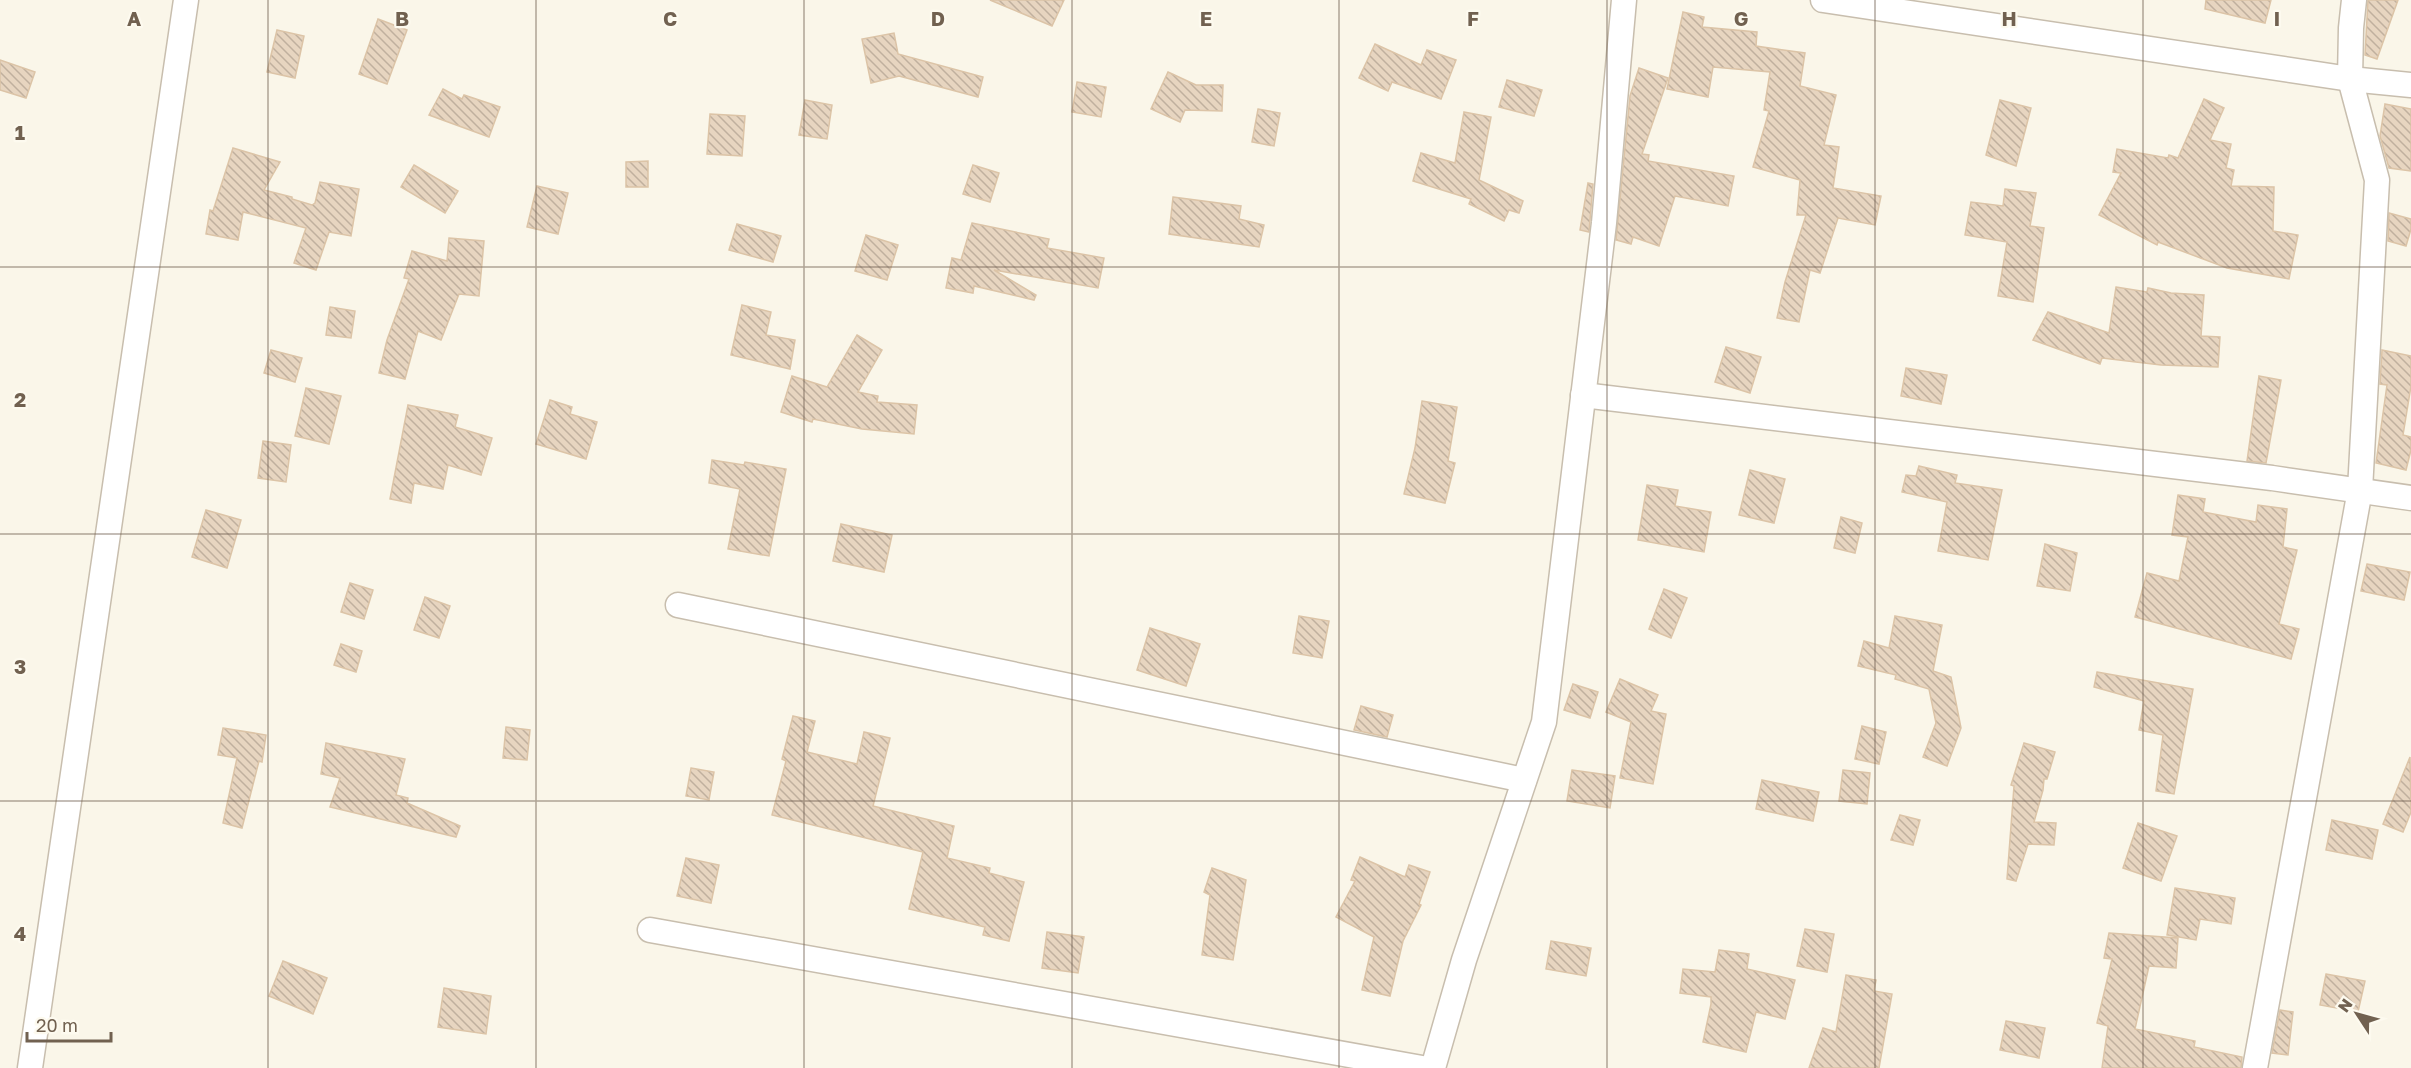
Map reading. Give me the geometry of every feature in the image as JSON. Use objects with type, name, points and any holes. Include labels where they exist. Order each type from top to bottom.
[{"type":"street","points":[[30,1068],[186,0]]},
{"type":"street","points":[[1433,1068],[1464,960],[1544,722],[1604,223],[1624,0]]},
{"type":"street","points":[[1823,0],[2350,79],[2411,84]]},
{"type":"street","points":[[2255,1068],[2360,490],[2377,180],[2350,79],[2354,0]]},
{"type":"street","points":[[1583,395],[2272,478],[2411,498]]},
{"type":"street","points":[[678,605],[1524,780]]},
{"type":"street","points":[[650,930],[1422,1068]]},
{"type":"building","points":[[990,0],[1064,0],[1052,26]]},
{"type":"building","points":[[2206,0],[2271,0],[2265,23],[2205,9]]},
{"type":"building","points":[[2368,0],[2398,0],[2377,59],[2365,55]]},
{"type":"building","points":[[1683,12],[1704,17],[1702,27],[1757,32],[1756,46],[1805,53],[1800,86],[1836,95],[1824,145],[1839,147],[1833,188],[1881,196],[1875,225],[1838,218],[1820,273],[1810,270],[1799,322],[1777,318],[1785,282],[1806,215],[1797,215],[1800,180],[1753,167],[1769,111],[1764,110],[1770,72],[1713,67],[1708,97],[1667,89]]},
{"type":"building","points":[[378,19],[407,30],[387,84],[359,74]]},
{"type":"building","points":[[277,30],[304,36],[295,78],[267,72]]},
{"type":"building","points":[[894,33],[898,54],[983,77],[978,97],[899,76],[871,83],[862,39]]},
{"type":"building","points":[[1375,44],[1421,65],[1427,50],[1456,60],[1441,99],[1392,82],[1388,91],[1359,78]]},
{"type":"building","points":[[0,60],[35,72],[26,98],[0,90]]},
{"type":"building","points":[[1639,68],[1668,78],[1642,154],[1649,155],[1648,161],[1734,176],[1728,206],[1675,196],[1659,246],[1633,237],[1631,244],[1616,240],[1630,96]]},
{"type":"building","points":[[1168,72],[1196,85],[1223,85],[1222,111],[1185,110],[1180,122],[1151,109]]},
{"type":"building","points":[[1507,80],[1542,90],[1534,116],[1499,107]]},
{"type":"building","points":[[1077,82],[1106,87],[1101,117],[1072,112]]},
{"type":"building","points":[[443,89],[462,99],[464,95],[500,107],[489,137],[429,115]]},
{"type":"building","points":[[2204,99],[2224,108],[2210,140],[2231,144],[2226,168],[2234,170],[2231,186],[2274,187],[2273,231],[2298,235],[2289,279],[2227,268],[2158,242],[2157,245],[2099,215],[2121,173],[2113,172],[2117,149],[2178,158]]},
{"type":"building","points":[[805,100],[832,105],[827,139],[799,135]]},
{"type":"building","points":[[2000,100],[2031,108],[2016,166],[1986,155]]},
{"type":"building","points":[[2385,104],[2411,109],[2411,171],[2389,168],[2380,136]]},
{"type":"building","points":[[1258,109],[1280,113],[1274,146],[1252,142]]},
{"type":"building","points":[[1464,112],[1491,117],[1479,180],[1523,201],[1519,213],[1509,210],[1504,221],[1469,204],[1471,199],[1413,181],[1421,153],[1455,163]]},
{"type":"building","points":[[710,114],[745,116],[742,156],[707,154]]},
{"type":"building","points":[[233,148],[280,162],[264,190],[312,205],[315,203],[320,182],[359,189],[351,236],[329,232],[316,270],[294,263],[306,228],[243,212],[238,240],[206,234],[210,210],[213,211]]},
{"type":"building","points":[[648,161],[648,187],[626,187],[626,162]]},
{"type":"building","points":[[414,165],[458,191],[445,213],[401,187]]},
{"type":"building","points":[[973,165],[999,173],[990,202],[963,194]]},
{"type":"building","points":[[1588,183],[1593,184],[1589,232],[1580,230]]},
{"type":"building","points":[[537,186],[568,193],[558,234],[527,227]]},
{"type":"building","points":[[2005,189],[2036,193],[2030,226],[2044,228],[2033,302],[1998,296],[2007,242],[1965,235],[1971,202],[2003,206]]},
{"type":"building","points":[[1173,197],[1241,206],[1239,219],[1264,225],[1259,247],[1169,234]]},
{"type":"building","points":[[2389,213],[2411,219],[2411,229],[2406,246],[2388,241]]},
{"type":"building","points":[[972,223],[1049,239],[1047,248],[1104,258],[1098,288],[994,270],[1036,295],[1034,300],[974,286],[973,293],[946,288],[952,258],[961,260]]},
{"type":"building","points":[[737,224],[781,236],[773,262],[729,250]]},
{"type":"building","points":[[866,235],[898,245],[887,280],[855,271]]},
{"type":"building","points":[[449,238],[484,241],[479,296],[459,294],[441,340],[418,331],[405,379],[379,373],[387,340],[409,279],[404,278],[412,251],[447,261]]},
{"type":"building","points":[[2116,287],[2147,292],[2148,288],[2171,293],[2204,295],[2201,336],[2220,337],[2218,367],[2161,365],[2102,358],[2100,364],[2033,340],[2048,312],[2109,333]]},
{"type":"building","points":[[742,305],[771,312],[766,335],[795,340],[790,369],[731,355]]},
{"type":"building","points":[[330,307],[355,311],[351,338],[326,335]]},
{"type":"building","points":[[857,335],[882,350],[858,392],[878,396],[877,402],[917,405],[914,434],[862,429],[813,419],[812,422],[781,412],[792,376],[827,387]]},
{"type":"building","points":[[1726,347],[1761,357],[1750,393],[1715,382]]},
{"type":"building","points":[[271,350],[302,358],[295,382],[264,373]]},
{"type":"building","points":[[2382,350],[2411,356],[2411,386],[2403,435],[2411,437],[2411,450],[2406,470],[2376,463],[2387,385],[2380,384]]},
{"type":"building","points":[[1906,368],[1947,375],[1941,404],[1901,396]]},
{"type":"building","points":[[2259,376],[2281,380],[2266,463],[2247,461]]},
{"type":"building","points":[[306,388],[341,396],[329,444],[295,436]]},
{"type":"building","points":[[550,400],[572,407],[570,414],[597,422],[586,459],[536,444]]},
{"type":"building","points":[[1422,401],[1457,407],[1448,461],[1455,463],[1445,503],[1404,494],[1415,448]]},
{"type":"building","points":[[408,405],[458,415],[455,427],[492,438],[481,475],[448,465],[443,489],[414,483],[411,503],[390,499]]},
{"type":"building","points":[[263,441],[291,445],[286,482],[258,478]]},
{"type":"building","points":[[712,460],[744,465],[745,462],[786,469],[769,556],[728,549],[740,489],[709,483]]},
{"type":"building","points":[[1919,466],[1957,475],[1955,483],[2002,490],[1988,560],[1938,551],[1947,502],[1902,492],[1906,475],[1916,476]]},
{"type":"building","points":[[1750,470],[1785,479],[1774,523],[1739,515]]},
{"type":"building","points":[[1647,485],[1678,490],[1675,506],[1711,512],[1704,552],[1638,540]]},
{"type":"building","points":[[2178,495],[2205,499],[2203,512],[2256,522],[2258,505],[2287,509],[2283,547],[2297,550],[2279,624],[2299,629],[2291,659],[2135,617],[2147,573],[2179,581],[2188,537],[2172,535]]},
{"type":"building","points":[[206,510],[241,520],[227,568],[192,557]]},
{"type":"building","points":[[1841,517],[1862,523],[1855,553],[1834,548]]},
{"type":"building","points":[[841,524],[892,535],[884,572],[833,561]]},
{"type":"building","points":[[2045,544],[2077,553],[2070,591],[2037,586]]},
{"type":"building","points":[[2367,564],[2410,572],[2404,600],[2361,591]]},
{"type":"building","points":[[350,583],[373,590],[364,619],[341,612]]},
{"type":"building","points":[[1664,589],[1687,598],[1671,638],[1649,629]]},
{"type":"building","points":[[425,597],[450,606],[439,638],[414,630]]},
{"type":"building","points":[[1299,616],[1329,621],[1322,658],[1293,653]]},
{"type":"building","points":[[1895,616],[1942,625],[1933,671],[1951,677],[1961,728],[1947,766],[1923,757],[1936,723],[1929,689],[1895,679],[1896,675],[1858,666],[1864,641],[1889,648]]},
{"type":"building","points":[[1150,628],[1200,644],[1186,686],[1137,670]]},
{"type":"building","points":[[341,644],[362,651],[356,672],[334,665]]},
{"type":"building","points":[[2097,672],[2193,689],[2174,794],[2156,791],[2163,735],[2139,730],[2144,701],[2094,687]]},
{"type":"building","points":[[1620,679],[1658,695],[1651,711],[1666,714],[1653,784],[1620,778],[1631,722],[1606,712]]},
{"type":"building","points":[[1573,684],[1598,692],[1590,718],[1564,710]]},
{"type":"building","points":[[1361,706],[1393,715],[1387,737],[1354,730]]},
{"type":"building","points":[[793,716],[815,721],[807,752],[857,764],[864,732],[890,738],[873,806],[954,826],[947,858],[990,868],[989,873],[1024,882],[1009,941],[983,935],[985,927],[909,909],[923,852],[772,815],[786,761],[782,759]]},
{"type":"building","points":[[1862,726],[1886,732],[1879,764],[1855,759]]},
{"type":"building","points":[[506,727],[530,730],[527,760],[503,758]]},
{"type":"building","points":[[223,728],[266,735],[262,762],[259,761],[242,828],[223,823],[237,758],[218,755]]},
{"type":"building","points":[[326,743],[405,759],[396,795],[408,798],[407,803],[460,826],[456,837],[330,807],[340,778],[321,774]]},
{"type":"building","points":[[2024,743],[2055,752],[2047,779],[2044,779],[2034,822],[2056,823],[2054,845],[2028,844],[2016,881],[2007,879],[2014,786],[2011,785]]},
{"type":"building","points":[[2410,757],[2411,812],[2403,832],[2383,824]]},
{"type":"building","points":[[691,768],[714,772],[709,800],[686,796]]},
{"type":"building","points":[[1572,770],[1615,776],[1610,808],[1567,801]]},
{"type":"building","points":[[1843,770],[1870,773],[1867,804],[1839,801]]},
{"type":"building","points":[[1762,780],[1819,792],[1813,821],[1756,809]]},
{"type":"building","points":[[1900,815],[1920,820],[1913,845],[1891,840]]},
{"type":"building","points":[[2332,820],[2378,830],[2372,859],[2326,850]]},
{"type":"building","points":[[2138,823],[2177,836],[2161,881],[2123,868]]},
{"type":"building","points":[[1360,857],[1405,877],[1409,865],[1430,872],[1419,904],[1421,905],[1403,941],[1390,996],[1362,990],[1374,937],[1336,917],[1355,881],[1351,880]]},
{"type":"building","points":[[686,858],[719,865],[711,903],[677,896]]},
{"type":"building","points":[[1212,868],[1246,880],[1233,960],[1202,955],[1210,895],[1204,892]]},
{"type":"building","points":[[2175,888],[2235,898],[2231,924],[2200,919],[2196,940],[2167,935]]},
{"type":"building","points":[[1805,929],[1834,934],[1827,972],[1797,966]]},
{"type":"building","points":[[1047,932],[1084,937],[1078,973],[1042,968]]},
{"type":"building","points":[[2109,933],[2178,938],[2176,968],[2149,966],[2135,1029],[2195,1041],[2194,1047],[2242,1057],[2241,1068],[2102,1068],[2108,1026],[2097,1023],[2112,959],[2104,958]]},
{"type":"building","points":[[1551,941],[1591,948],[1586,976],[1546,969]]},
{"type":"building","points":[[1719,950],[1749,954],[1747,969],[1795,980],[1785,1019],[1756,1012],[1746,1052],[1703,1042],[1711,997],[1680,993],[1683,969],[1715,972]]},
{"type":"building","points":[[283,961],[327,978],[313,1014],[269,996]]},
{"type":"building","points":[[2326,974],[2365,981],[2358,1012],[2320,1005]]},
{"type":"building","points":[[1846,975],[1876,980],[1874,991],[1892,994],[1879,1068],[1809,1068],[1823,1028],[1836,1032]]},
{"type":"building","points":[[444,988],[491,996],[486,1034],[438,1027]]},
{"type":"building","points":[[2280,1010],[2293,1012],[2288,1055],[2272,1053]]},
{"type":"building","points":[[2006,1021],[2045,1028],[2039,1058],[2000,1050]]}]
